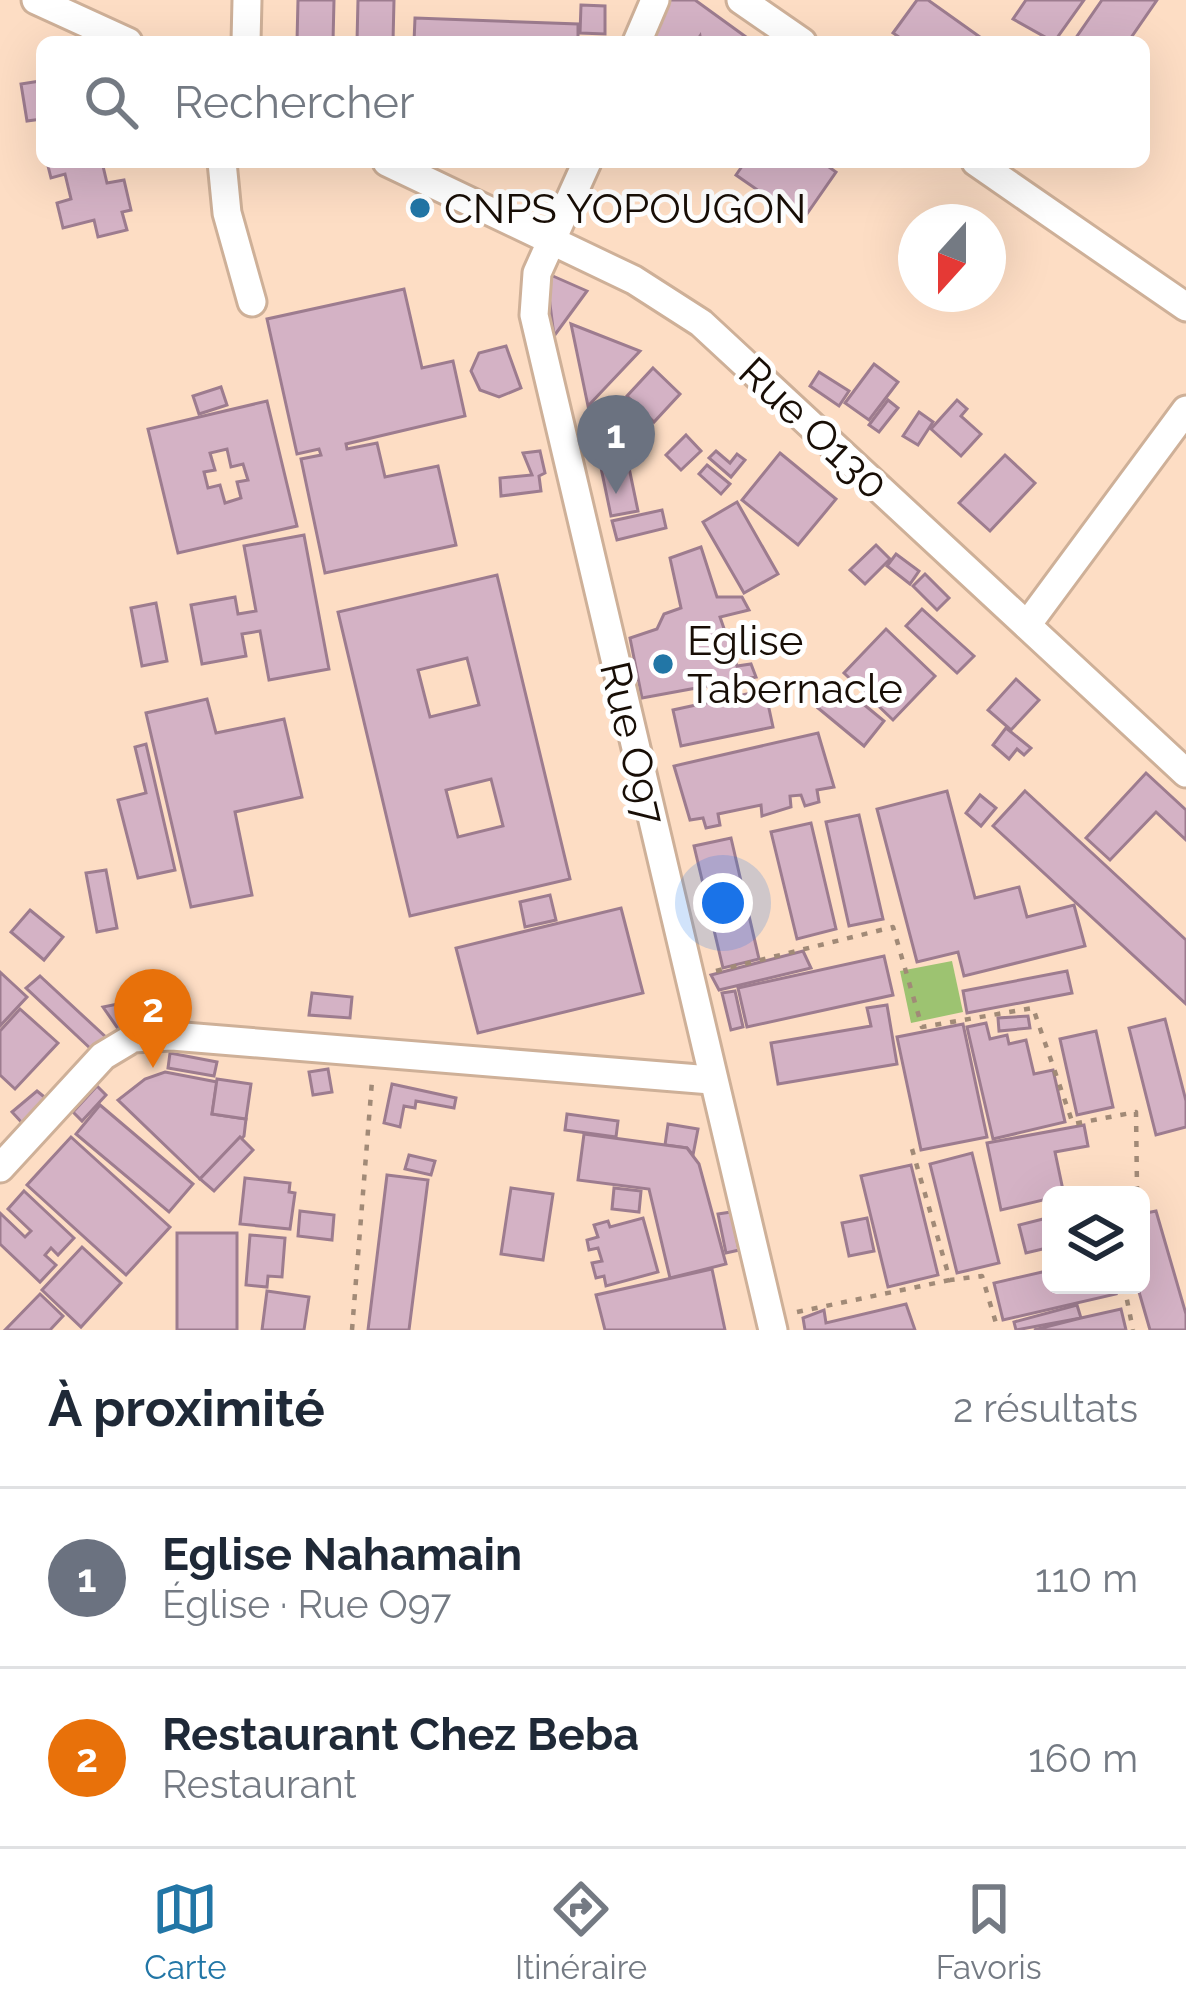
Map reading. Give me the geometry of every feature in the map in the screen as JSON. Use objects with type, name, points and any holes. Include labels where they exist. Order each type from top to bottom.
[{"type":"street","points":[[36,0],[115,36]]},
{"type":"street","points":[[246,36],[248,0]]},
{"type":"street","points":[[640,36],[655,0]]},
{"type":"street","points":[[741,0],[793,36]]},
{"type":"street","points":[[222,168],[227,213],[252,302]]},
{"type":"street","name":"Rue O130","points":[[400,168],[634,280],[701,323],[1186,773]]},
{"type":"street","name":"Rue O97","points":[[584,168],[538,273],[534,315],[771,1324]]},
{"type":"street","points":[[985,168],[1186,307]]},
{"type":"street","points":[[1027,626],[1186,410]]},
{"type":"street","points":[[0,1168],[103,1056],[133,1038],[374,1051],[711,1080]]},
{"type":"path","points":[[687,979],[893,927],[922,1027],[1033,1008],[1073,1124],[1136,1112],[1137,1186]]},
{"type":"path","points":[[352,1330],[374,1051]]},
{"type":"path","points":[[912,1149],[950,1280]]},
{"type":"path","points":[[771,1324],[982,1276],[998,1330]]},
{"type":"path","points":[[1126,1294],[1133,1330]]},
{"type":"green space","points":[[952,961],[963,1012],[911,1023],[900,971]]},
{"type":"building","points":[[298,0],[334,0],[333,36],[297,36]]},
{"type":"building","points":[[358,0],[394,0],[393,36],[357,36]]},
{"type":"building","points":[[667,0],[695,0],[745,36],[700,36],[647,36]]},
{"type":"building","points":[[917,0],[928,0],[979,36],[897,36],[893,33]]},
{"type":"building","points":[[1026,0],[1084,0],[1058,36],[1043,36],[1013,19]]},
{"type":"building","points":[[1102,0],[1157,0],[1132,36],[1077,36]]},
{"type":"building","points":[[581,5],[605,6],[605,34],[580,33]]},
{"type":"building","points":[[415,18],[578,24],[578,36],[414,36]]},
{"type":"building","points":[[36,82],[36,120],[27,121],[21,84]]},
{"type":"building","points":[[48,168],[103,168],[107,183],[124,180],[131,210],[122,212],[127,230],[98,237],[94,220],[63,228],[57,203],[71,199],[65,174],[51,178]]},
{"type":"building","points":[[741,168],[830,168],[836,172],[802,221],[736,175]]},
{"type":"building","points":[[546,273],[587,291],[554,336]]},
{"type":"building","points":[[404,289],[422,368],[453,361],[465,416],[346,444],[347,449],[377,443],[385,477],[438,466],[456,545],[325,573],[301,459],[321,455],[319,449],[297,454],[267,319]]},
{"type":"building","points":[[571,324],[640,351],[588,406]]},
{"type":"building","points":[[506,346],[521,388],[499,397],[480,390],[471,371],[479,353]]},
{"type":"building","points":[[874,364],[898,382],[869,420],[845,403]]},
{"type":"building","points":[[653,368],[680,394],[654,422],[627,396]]},
{"type":"building","points":[[819,372],[849,391],[839,406],[810,386]]},
{"type":"building","points":[[221,387],[227,405],[199,414],[193,396]]},
{"type":"building","points":[[888,400],[898,408],[879,432],[869,425]]},
{"type":"building","points":[[957,400],[967,409],[961,416],[981,434],[961,456],[931,429]]},
{"type":"building","points":[[267,401],[297,526],[178,553],[148,429]],"holes":[[[227,449],[231,467],[243,464],[248,480],[237,482],[241,498],[225,503],[220,485],[208,488],[204,472],[215,470],[210,453]]]},
{"type":"building","points":[[919,412],[933,422],[918,445],[903,436]]},
{"type":"building","points":[[622,434],[638,511],[611,516],[595,439]]},
{"type":"building","points":[[686,435],[701,451],[681,470],[666,455]]},
{"type":"building","points":[[540,451],[545,473],[539,476],[541,491],[501,496],[500,478],[532,475],[523,453]]},
{"type":"building","points":[[716,451],[730,463],[737,454],[745,460],[731,477],[709,458]]},
{"type":"building","points":[[780,453],[836,499],[798,545],[742,500]]},
{"type":"building","points":[[1005,455],[1035,483],[990,531],[959,503]]},
{"type":"building","points":[[707,465],[730,484],[721,494],[699,474]]},
{"type":"building","points":[[737,502],[778,574],[744,593],[703,522]]},
{"type":"building","points":[[662,510],[666,528],[617,540],[612,521]]},
{"type":"building","points":[[304,535],[329,669],[269,680],[260,631],[242,634],[246,656],[202,664],[191,605],[235,597],[238,614],[256,611],[244,546]]},
{"type":"building","points":[[876,545],[890,559],[865,584],[850,570]]},
{"type":"building","points":[[701,547],[717,597],[742,597],[749,610],[720,617],[737,666],[751,664],[756,677],[642,698],[630,638],[657,629],[664,614],[681,608],[670,558]]},
{"type":"building","points":[[896,554],[919,571],[910,584],[887,566]]},
{"type":"building","points":[[925,574],[949,598],[937,610],[913,586]]},
{"type":"building","points":[[497,575],[570,879],[410,916],[338,612]],"holes":[[[467,658],[479,705],[430,717],[418,670]],[[491,779],[503,826],[458,837],[446,790]]]},
{"type":"building","points":[[156,603],[167,661],[142,666],[131,608]]},
{"type":"building","points":[[922,609],[974,656],[957,673],[906,626]]},
{"type":"building","points":[[886,629],[935,676],[893,720],[844,673]]},
{"type":"building","points":[[1016,679],[1039,700],[1011,730],[988,710]]},
{"type":"building","points":[[839,684],[884,721],[864,746],[818,708]]},
{"type":"building","points":[[765,690],[773,727],[681,746],[673,710]]},
{"type":"building","points":[[207,699],[216,733],[284,719],[302,797],[235,812],[252,895],[191,907],[146,713]]},
{"type":"building","points":[[1006,728],[1031,748],[1024,755],[1017,749],[1009,759],[993,745]]},
{"type":"building","points":[[818,733],[834,787],[817,790],[819,802],[805,806],[801,795],[790,796],[791,807],[762,816],[761,805],[718,814],[720,825],[706,828],[703,818],[690,820],[674,766]]},
{"type":"building","points":[[146,744],[175,870],[138,878],[118,800],[146,793],[135,747]]},
{"type":"building","points":[[1146,773],[1186,810],[1186,840],[1156,812],[1110,860],[1086,838]]},
{"type":"building","points":[[947,791],[975,898],[1019,887],[1027,917],[1074,905],[1085,946],[964,976],[958,952],[917,962],[877,809]]},
{"type":"building","points":[[1025,791],[1186,940],[1186,1004],[993,826]]},
{"type":"building","points":[[980,795],[996,808],[981,826],[966,813]]},
{"type":"building","points":[[859,815],[883,919],[849,926],[826,822]]},
{"type":"building","points":[[811,823],[836,929],[797,939],[771,832]]},
{"type":"building","points":[[731,838],[759,959],[723,968],[694,846]]},
{"type":"building","points":[[106,870],[117,928],[97,932],[86,873]]},
{"type":"building","points":[[550,895],[556,920],[525,927],[520,902]]},
{"type":"building","points":[[621,908],[643,993],[478,1033],[456,948]]},
{"type":"building","points":[[30,910],[63,937],[44,960],[11,932]]},
{"type":"building","points":[[803,951],[811,968],[719,990],[711,975]]},
{"type":"building","points":[[884,956],[893,995],[747,1027],[738,988]]},
{"type":"building","points":[[1067,971],[1072,993],[967,1013],[963,991]]},
{"type":"building","points":[[0,972],[27,997],[0,1026]]},
{"type":"building","points":[[40,976],[109,1040],[92,1050],[26,988]]},
{"type":"building","points":[[123,988],[136,992],[133,998],[154,1026],[121,1033],[103,1007],[118,1004]]},
{"type":"building","points":[[735,991],[743,1027],[731,1030],[722,993]]},
{"type":"building","points":[[312,993],[352,997],[350,1018],[309,1015]]},
{"type":"building","points":[[887,1005],[897,1064],[778,1084],[771,1043],[871,1026],[867,1008]]},
{"type":"building","points":[[20,1009],[58,1043],[15,1089],[0,1075],[0,1031]]},
{"type":"building","points":[[1028,1016],[1030,1028],[999,1031],[998,1018]]},
{"type":"building","points":[[1165,1019],[1186,1101],[1186,1127],[1156,1135],[1129,1028]]},
{"type":"building","points":[[986,1023],[990,1039],[1007,1035],[1009,1044],[1026,1040],[1034,1074],[1053,1070],[1065,1122],[993,1139],[967,1027]]},
{"type":"building","points":[[963,1024],[987,1137],[921,1150],[897,1037]]},
{"type":"building","points":[[1096,1031],[1113,1107],[1077,1115],[1060,1039]]},
{"type":"building","points":[[170,1053],[217,1062],[214,1076],[168,1068]]},
{"type":"building","points":[[328,1069],[332,1092],[313,1095],[309,1072]]},
{"type":"building","points":[[165,1072],[217,1082],[212,1114],[246,1119],[244,1136],[200,1179],[118,1100],[145,1079]]},
{"type":"building","points":[[217,1079],[251,1084],[246,1119],[212,1114]]},
{"type":"building","points":[[392,1084],[456,1098],[454,1108],[416,1101],[415,1108],[404,1106],[400,1127],[384,1123]]},
{"type":"building","points":[[97,1086],[106,1095],[82,1121],[73,1112]]},
{"type":"building","points":[[37,1091],[48,1100],[25,1126],[12,1112]]},
{"type":"building","points":[[100,1105],[193,1184],[169,1212],[76,1134]]},
{"type":"building","points":[[567,1114],[618,1121],[616,1137],[565,1130]]},
{"type":"building","points":[[668,1124],[698,1129],[693,1155],[687,1148],[665,1145]]},
{"type":"building","points":[[1084,1125],[1088,1146],[1055,1152],[1062,1186],[1042,1186],[1042,1200],[1001,1210],[987,1143]]},
{"type":"building","points":[[584,1134],[687,1148],[699,1164],[726,1264],[670,1278],[649,1189],[578,1180]]},
{"type":"building","points":[[71,1137],[170,1227],[126,1275],[27,1185]]},
{"type":"building","points":[[240,1137],[253,1150],[214,1191],[200,1179]]},
{"type":"building","points":[[972,1153],[999,1263],[957,1273],[930,1164]]},
{"type":"building","points":[[409,1155],[435,1161],[431,1175],[405,1169]]},
{"type":"building","points":[[911,1165],[938,1275],[888,1287],[861,1176]]},
{"type":"building","points":[[387,1175],[428,1180],[409,1330],[368,1330]]},
{"type":"building","points":[[245,1178],[290,1183],[289,1192],[295,1193],[290,1229],[240,1224]]},
{"type":"building","points":[[511,1188],[553,1194],[543,1260],[501,1254]]},
{"type":"building","points":[[614,1188],[641,1191],[639,1212],[612,1209]]},
{"type":"building","points":[[24,1191],[74,1238],[58,1255],[51,1248],[45,1255],[56,1265],[40,1282],[0,1244],[0,1213],[25,1237],[31,1231],[8,1209]]},
{"type":"building","points":[[300,1211],[334,1215],[332,1240],[298,1236]]},
{"type":"building","points":[[1156,1211],[1186,1314],[1186,1330],[1150,1330],[1140,1294],[1150,1294],[1150,1212]]},
{"type":"building","points":[[731,1212],[739,1250],[726,1253],[718,1214]]},
{"type":"building","points":[[643,1218],[658,1272],[606,1286],[604,1276],[596,1278],[592,1263],[602,1261],[598,1248],[589,1250],[587,1240],[598,1237],[594,1225],[608,1221],[610,1227]]},
{"type":"building","points":[[867,1218],[874,1251],[849,1256],[842,1223]]},
{"type":"building","points":[[1042,1219],[1042,1249],[1026,1253],[1019,1225]]},
{"type":"building","points":[[177,1233],[237,1233],[237,1330],[177,1330]]},
{"type":"building","points":[[250,1235],[285,1238],[282,1277],[268,1276],[267,1287],[246,1285]]},
{"type":"building","points":[[82,1247],[121,1283],[81,1327],[42,1290]]},
{"type":"building","points":[[712,1269],[725,1330],[605,1330],[596,1295]]},
{"type":"building","points":[[1042,1272],[1042,1294],[1116,1294],[1003,1320],[994,1283]]},
{"type":"building","points":[[267,1291],[309,1297],[304,1330],[262,1330]]},
{"type":"building","points":[[40,1294],[63,1316],[50,1330],[5,1330]]},
{"type":"building","points":[[906,1304],[915,1330],[805,1330],[803,1318],[824,1310],[826,1323]]},
{"type":"building","points":[[1077,1305],[1081,1318],[1016,1330],[1014,1322]]},
{"type":"building","points":[[1121,1309],[1126,1330],[1034,1330],[1081,1318]]},
{"type":"place","name":"CNPS YOPOUGON","points":[[420,208]]},
{"type":"place","name":"Eglise Nahamain","points":[[616,494]]},
{"type":"place","name":"Eglise Tabernacle","points":[[663,664]]},
{"type":"place","name":"Restaurant Chez Beba","points":[[153,1068]]}]
